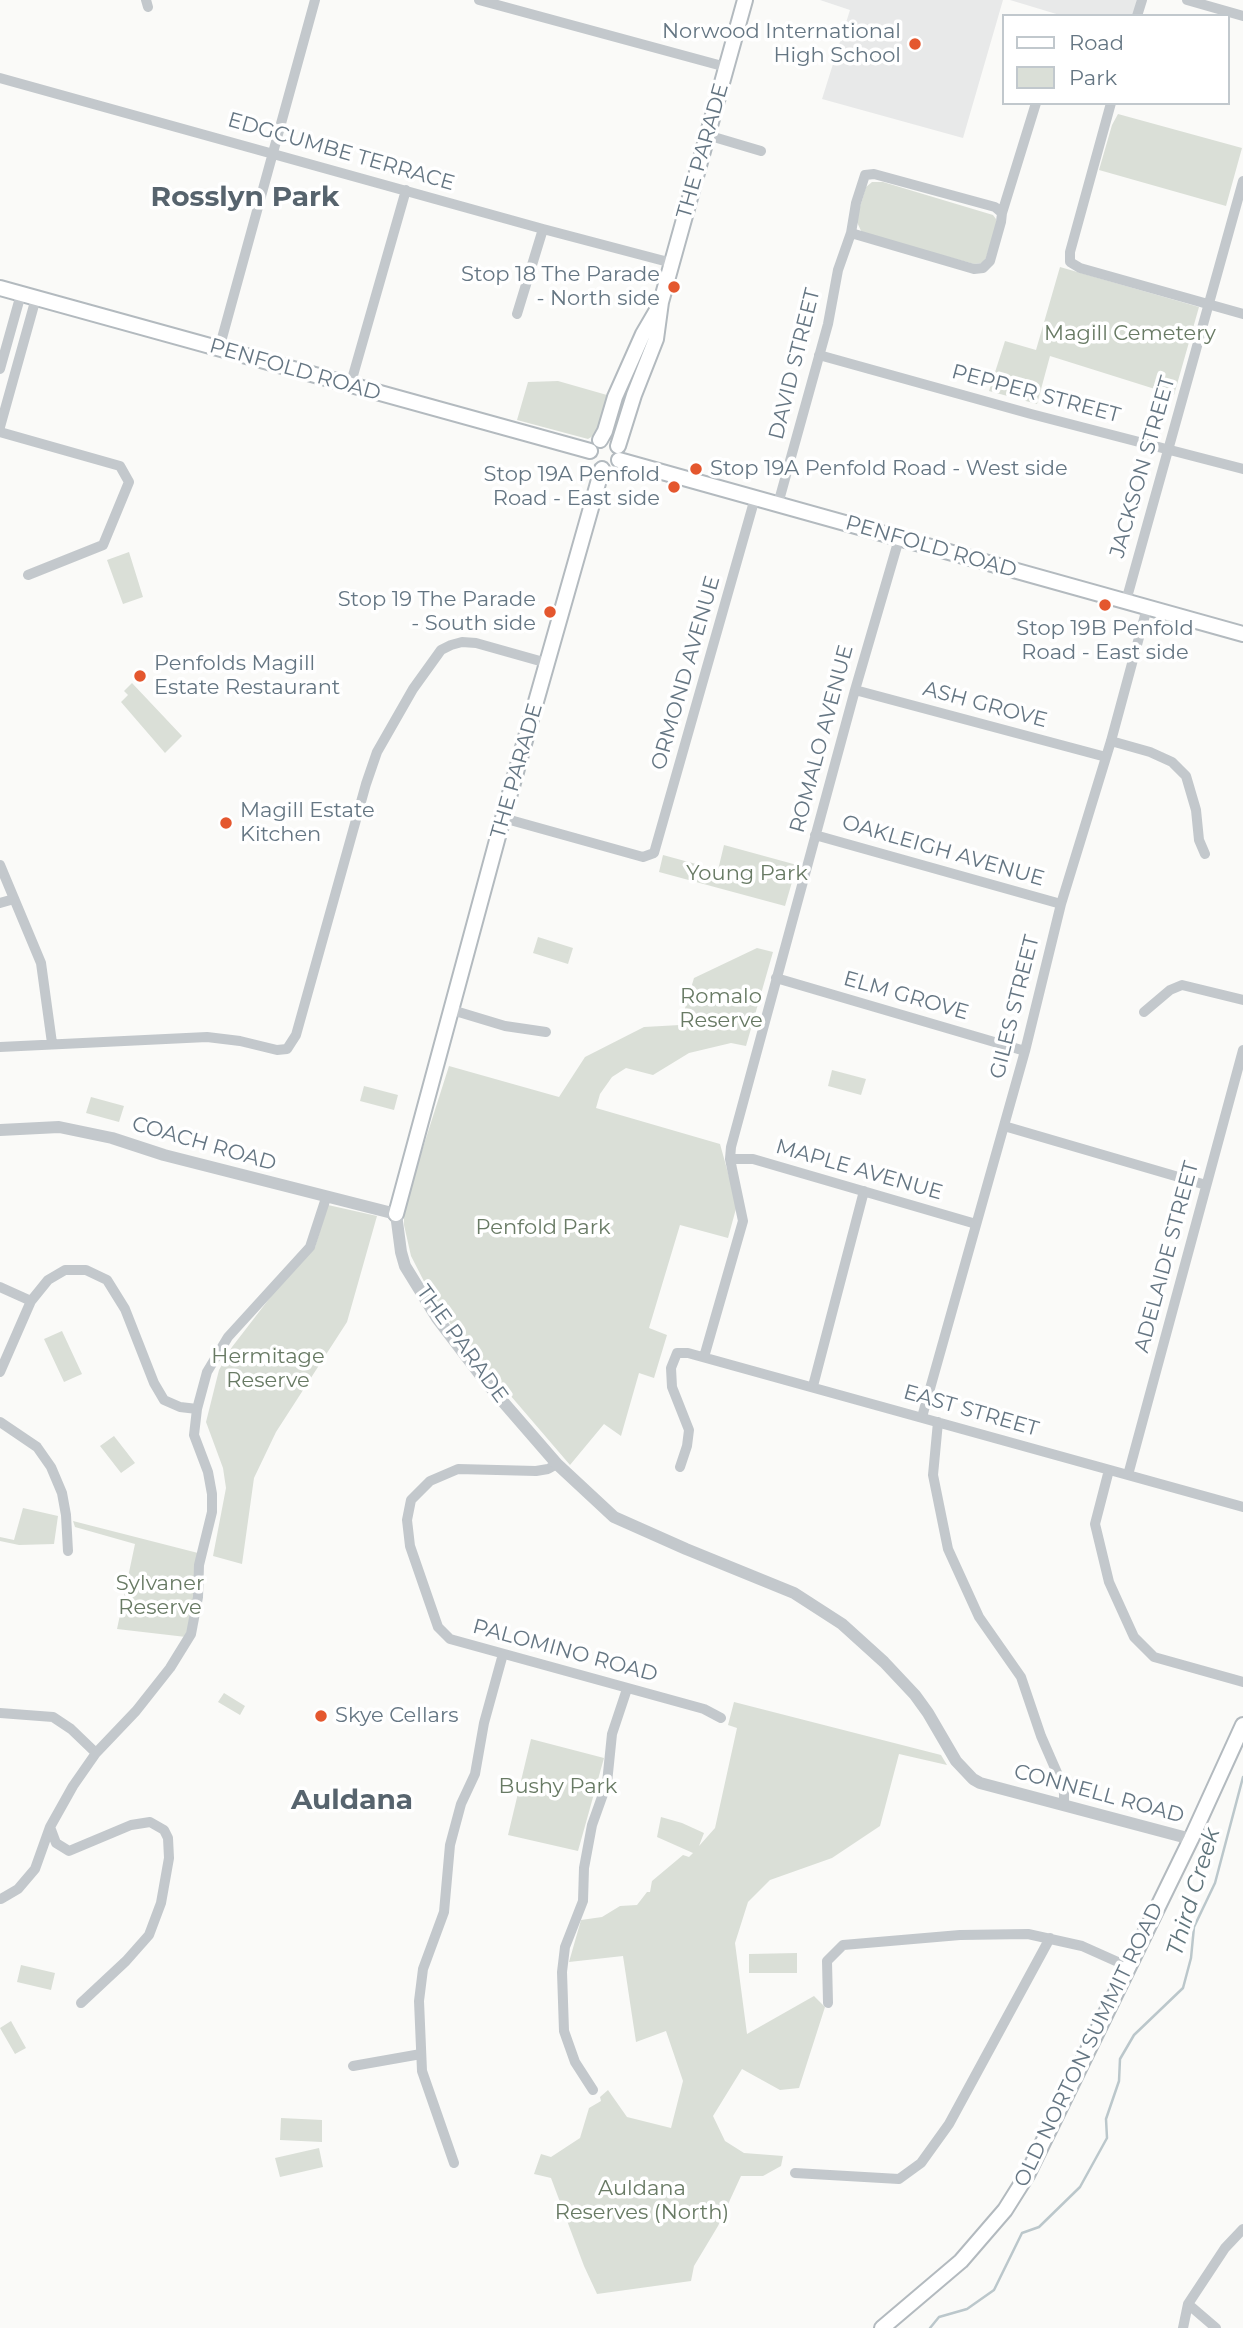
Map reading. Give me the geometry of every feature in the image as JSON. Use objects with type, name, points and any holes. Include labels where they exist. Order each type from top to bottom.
[{"type":"main road","name":"THE PARADE","points":[[618,453],[634,395],[656,338],[661,302],[745,0]]},
{"type":"main road","name":"PENFOLD ROAD","points":[[0,288],[590,451]]},
{"type":"main road","name":"THE PARADE","points":[[600,440],[606,431],[615,397],[643,334],[661,302]]},
{"type":"main road","points":[[600,440],[610,440],[618,453],[612,468],[602,469],[591,461],[590,451],[600,440]]},
{"type":"main road","name":"PENFOLD ROAD","points":[[618,453],[755,498],[1243,634]]},
{"type":"main road","name":"THE PARADE","points":[[396,1214],[503,818],[602,469]]},
{"type":"main road","name":"OLD NORTON SUMMIT ROAD","points":[[882,2328],[961,2261],[1005,2210],[1027,2175],[1191,1839],[1243,1725]]},
{"type":"street","points":[[219,349],[315,0]]},
{"type":"street","points":[[479,0],[726,67]]},
{"type":"street","points":[[1187,0],[1243,16]]},
{"type":"street","name":"EDGCUMBE TERRACE","points":[[0,78],[672,263]]},
{"type":"street","points":[[851,233],[974,269],[983,268],[990,261],[1035,105]]},
{"type":"street","points":[[1110,105],[1070,252],[1070,262],[1080,268],[1243,314]]},
{"type":"street","points":[[707,135],[761,151]]},
{"type":"street","name":"DAVID STREET","points":[[778,504],[828,324],[838,270],[851,233],[856,203],[865,175],[874,174],[995,207],[1002,213]]},
{"type":"street","name":"JACKSON STREET","points":[[1126,601],[1243,181]]},
{"type":"street","points":[[350,386],[406,190]]},
{"type":"street","points":[[517,314],[543,229]]},
{"type":"street","points":[[0,369],[21,294]]},
{"type":"street","points":[[28,575],[103,545],[129,482],[120,466],[0,430],[36,298]]},
{"type":"street","name":"PEPPER STREET","points":[[819,355],[1243,469]]},
{"type":"street","name":"ORMOND AVENUE","points":[[503,818],[643,857],[651,856],[656,850],[755,498]]},
{"type":"street","name":"ROMALO AVENUE","points":[[704,1357],[743,1221],[730,1159],[731,1147],[899,538]]},
{"type":"street","name":"GILES STREET","points":[[922,1417],[1025,1051],[1060,904],[1111,741],[1147,608]]},
{"type":"street","points":[[0,1047],[207,1037],[277,1050],[286,1049],[298,1027],[377,752],[420,679],[441,650],[462,642],[476,643],[547,663]]},
{"type":"street","name":"ASH GROVE","points":[[855,690],[1106,757]]},
{"type":"street","points":[[1111,741],[1150,752],[1172,762],[1185,776],[1196,810],[1199,840],[1205,854]]},
{"type":"street","name":"OAKLEIGH AVENUE","points":[[815,835],[1060,904]]},
{"type":"street","points":[[0,865],[41,963],[52,1043]]},
{"type":"street","points":[[0,904],[14,899]]},
{"type":"street","name":"ELM GROVE","points":[[776,978],[1025,1051]]},
{"type":"street","points":[[1144,1012],[1170,990],[1182,985],[1243,1000]]},
{"type":"street","points":[[452,1010],[505,1026],[546,1032]]},
{"type":"street","name":"ADELAIDE STREET","points":[[1128,1475],[1206,1185],[1238,1084],[1243,1050]]},
{"type":"street","points":[[1004,1126],[1206,1185]]},
{"type":"street","name":"COACH ROAD","points":[[0,1130],[59,1127],[112,1138],[164,1155],[396,1214]]},
{"type":"street","name":"MAPLE AVENUE","points":[[730,1159],[752,1159],[976,1224]]},
{"type":"street","points":[[813,1386],[864,1191]]},
{"type":"street","points":[[1,1899],[18,1889],[35,1869],[50,1827],[96,1753],[170,1668],[191,1634],[198,1597],[199,1565],[212,1511],[208,1472],[194,1435],[197,1409],[207,1372],[228,1337],[310,1247],[326,1198]]},
{"type":"street","name":"THE PARADE","points":[[396,1214],[405,1266],[437,1318],[474,1368],[557,1464],[614,1517],[794,1593],[842,1624],[915,1695],[965,1773],[980,1783],[996,1786]]},
{"type":"street","points":[[0,1372],[31,1301],[48,1280],[65,1270],[86,1270],[107,1280],[125,1309],[154,1383],[164,1400],[180,1407],[197,1409]]},
{"type":"street","points":[[0,1287],[31,1301]]},
{"type":"street","name":"EAST STREET","points":[[680,1467],[689,1430],[672,1387],[671,1368],[677,1353],[688,1353],[1243,1507]]},
{"type":"street","points":[[0,1422],[37,1447],[51,1467],[62,1493],[68,1551]]},
{"type":"street","points":[[937,1422],[933,1475],[948,1549],[979,1617],[1021,1677],[1041,1736],[1058,1775],[1064,1793],[1064,1805]]},
{"type":"street","name":"PALOMINO ROAD","points":[[557,1464],[536,1471],[458,1469],[430,1481],[411,1500],[407,1520],[410,1546],[438,1627],[450,1639],[704,1709],[721,1718]]},
{"type":"street","points":[[1109,1470],[1095,1524],[1109,1582],[1134,1637],[1154,1657],[1243,1682]]},
{"type":"street","points":[[454,2164],[422,2071],[419,2001],[423,1969],[444,1912],[450,1845],[461,1804],[475,1774],[484,1723],[503,1654]]},
{"type":"street","points":[[593,2090],[575,2062],[564,2031],[562,1972],[565,1947],[583,1900],[584,1868],[592,1825],[607,1783],[612,1734],[627,1689]]},
{"type":"street","points":[[0,1713],[52,1717],[71,1729],[96,1753]]},
{"type":"street","name":"CONNELL ROAD","points":[[996,1786],[1191,1839]]},
{"type":"street","points":[[50,1827],[56,1843],[69,1851],[131,1825],[150,1822],[164,1830],[168,1838],[169,1857],[161,1903],[149,1935],[126,1961],[81,2003]]},
{"type":"street","points":[[828,2003],[827,1961],[843,1945],[960,1935],[1028,1934],[1082,1946],[1129,1967]]},
{"type":"street","points":[[795,2173],[899,2179],[921,2162],[948,2124],[1050,1938]]},
{"type":"street","points":[[353,2066],[421,2054]]},
{"type":"street","points":[[1183,2328],[1188,2304],[1225,2248],[1243,2229]]},
{"type":"street","points":[[1188,2304],[1216,2328]]},
{"type":"shaded area","name":"Norwood International High School","points":[[820,0],[1003,0],[963,138],[822,99],[850,10]]},
{"type":"shaded area","points":[[1010,0],[1137,0],[1134,14],[1056,14]]},
{"type":"green space","points":[[1118,114],[1242,148],[1226,206],[1099,170],[1112,125]]},
{"type":"green space","points":[[872,182],[883,182],[993,215],[996,227],[986,258],[982,263],[974,264],[862,233],[856,220],[866,187]]},
{"type":"green space","name":"Magill Cemetery","points":[[1060,267],[1199,307],[1174,395],[1050,356],[1037,404],[989,391],[1005,341],[1036,350]]},
{"type":"green space","points":[[558,381],[607,395],[596,434],[588,439],[517,420],[528,382]]},
{"type":"green space","points":[[129,552],[143,597],[123,604],[107,560]]},
{"type":"green space","points":[[132,683],[182,736],[165,753],[121,702],[128,695],[124,691]]},
{"type":"green space","name":"Young Park","points":[[724,845],[797,865],[785,906],[659,872],[663,855],[718,870]]},
{"type":"green space","points":[[538,937],[573,948],[568,964],[533,953]]},
{"type":"green space","name":"Penfold Park","points":[[757,948],[773,952],[746,1046],[731,1043],[689,1053],[653,1075],[626,1068],[612,1077],[600,1094],[596,1108],[720,1144],[737,1205],[728,1238],[680,1225],[649,1328],[667,1335],[654,1378],[639,1373],[621,1436],[604,1424],[570,1465],[456,1332],[431,1295],[411,1256],[404,1225],[404,1207],[449,1066],[559,1097],[585,1057],[644,1027],[680,1025],[694,978]]},
{"type":"green space","points":[[832,1070],[866,1079],[861,1095],[828,1086]]},
{"type":"green space","points":[[364,1086],[398,1095],[394,1110],[360,1101]]},
{"type":"green space","points":[[91,1097],[124,1106],[119,1122],[86,1113]]},
{"type":"green space","name":"Hermitage Reserve","points":[[328,1205],[377,1216],[347,1322],[276,1432],[254,1478],[242,1564],[213,1556],[226,1488],[223,1468],[206,1422],[219,1370],[232,1347],[279,1286],[315,1247]]},
{"type":"green space","points":[[62,1331],[82,1374],[64,1382],[44,1339]]},
{"type":"green space","points":[[114,1436],[135,1463],[121,1473],[100,1446]]},
{"type":"green space","points":[[23,1508],[58,1516],[54,1544],[19,1545],[0,1541],[0,1537],[14,1540]]},
{"type":"green space","name":"Sylvaner Reserve","points":[[73,1521],[198,1553],[196,1583],[186,1637],[117,1629],[135,1544],[75,1527]]},
{"type":"green space","points":[[224,1693],[245,1706],[240,1715],[218,1702]]},
{"type":"green space","name":"Auldana Reserves (North)","points":[[734,1702],[941,1755],[947,1765],[899,1754],[880,1826],[832,1858],[770,1880],[748,1902],[735,1943],[747,2034],[814,1996],[825,2007],[799,2088],[780,2090],[742,2069],[713,2116],[725,2141],[744,2153],[783,2156],[781,2166],[763,2176],[741,2176],[718,2226],[694,2266],[691,2281],[597,2294],[551,2178],[534,2174],[541,2154],[551,2157],[580,2138],[589,2108],[601,2101],[600,2097],[608,2090],[627,2117],[671,2128],[683,2081],[666,2031],[636,2042],[623,1956],[569,1962],[581,1920],[602,1917],[620,1906],[637,1905],[647,1892],[650,1892],[652,1881],[683,1855],[689,1857],[693,1853],[657,1837],[661,1817],[704,1833],[699,1846],[715,1828],[737,1728],[728,1725]]},
{"type":"green space","name":"Bushy Park","points":[[531,1739],[604,1758],[578,1851],[508,1835]]},
{"type":"green space","points":[[797,1953],[797,1973],[749,1973],[749,1954]]},
{"type":"green space","points":[[21,1965],[55,1973],[51,1990],[17,1982]]},
{"type":"green space","points":[[11,2021],[26,2048],[15,2054],[0,2028]]},
{"type":"green space","points":[[281,2118],[322,2120],[322,2142],[280,2140]]},
{"type":"green space","points":[[319,2148],[323,2167],[280,2177],[275,2158]]},
{"type":"waterway","name":"Third Creek","points":[[930,2328],[939,2317],[967,2309],[994,2290],[1022,2233],[1039,2227],[1080,2187],[1107,2138],[1106,2119],[1119,2081],[1120,2059],[1134,2035],[1183,1988],[1191,1958],[1194,1927],[1215,1883],[1243,1777]]},
{"type":"place","name":"Norwood International High School","points":[[915,44]]},
{"type":"place","name":"Stop 18 The Parade - North side","points":[[674,287]]},
{"type":"place","name":"Stop 19A Penfold Road - West side","points":[[696,469]]},
{"type":"place","name":"Stop 19A Penfold Road - East side","points":[[674,487]]},
{"type":"place","name":"Stop 19B Penfold Road - East side","points":[[1105,605]]},
{"type":"place","name":"Stop 19 The Parade - South side","points":[[550,612]]},
{"type":"place","name":"Penfolds Magill Estate Restaurant","points":[[140,676]]},
{"type":"place","name":"Magill Estate Kitchen","points":[[226,823]]},
{"type":"place","name":"Skye Cellars","points":[[321,1716]]},
{"type":"district","name":"Rosslyn Park","points":[[245,198]]},
{"type":"district","name":"Auldana","points":[[352,1801]]},
{"type":"park label","name":"Romalo Reserve","points":[[721,1009]]}]
